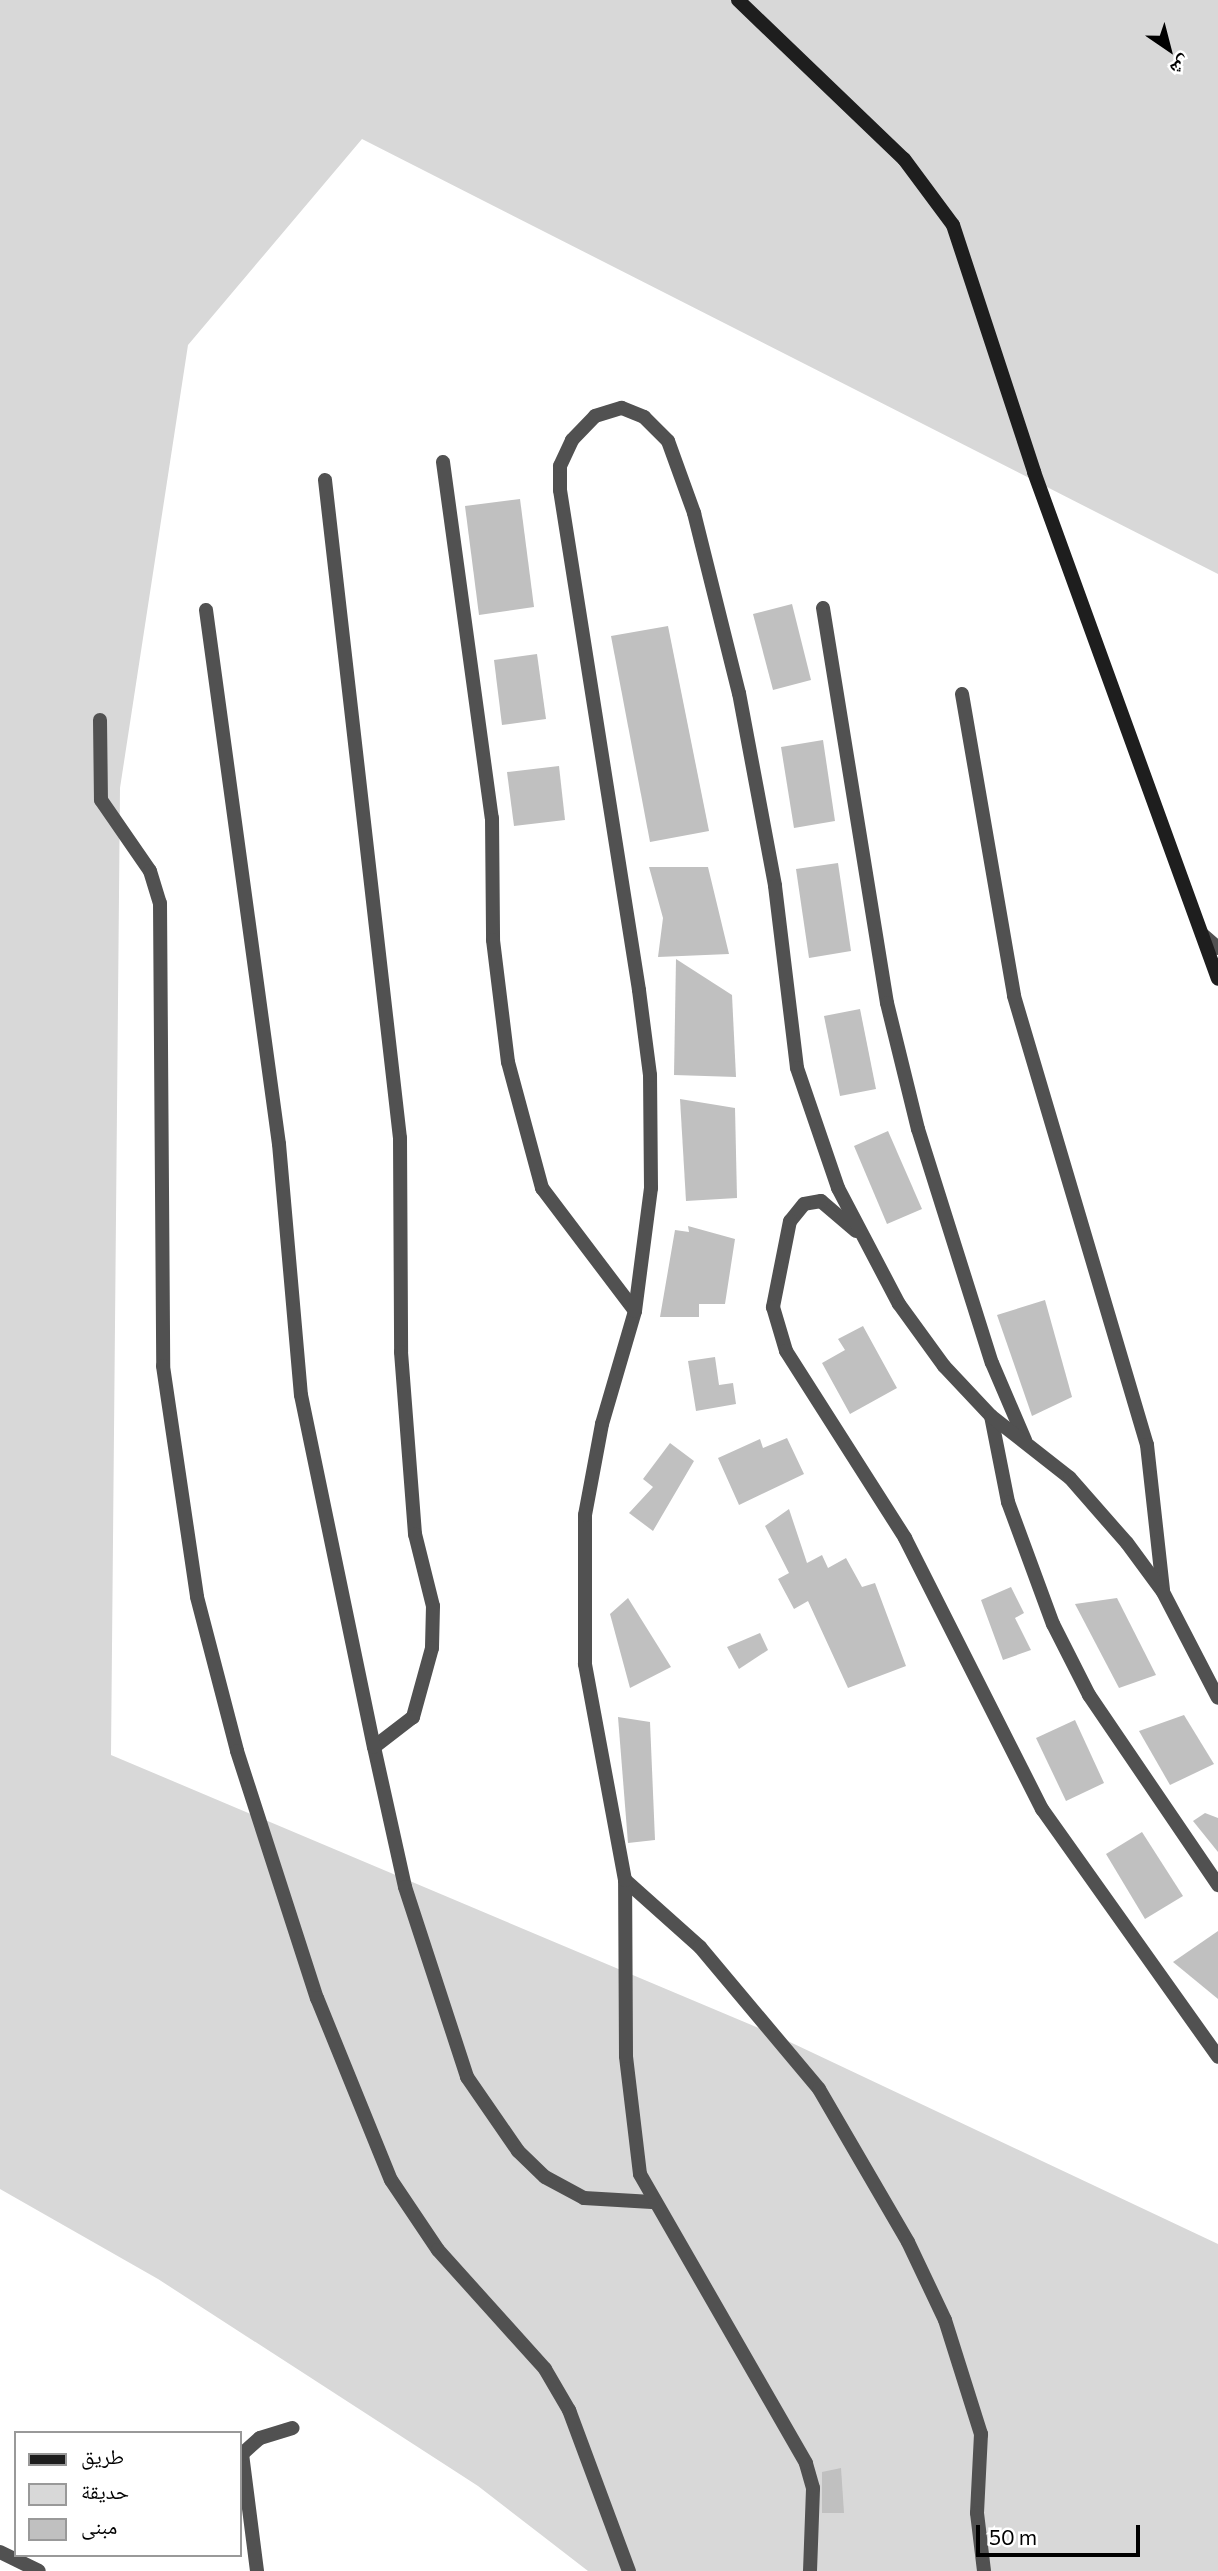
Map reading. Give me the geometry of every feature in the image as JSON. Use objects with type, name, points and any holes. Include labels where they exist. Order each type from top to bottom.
[{"type":"main road","points":[[738,0],[912,168],[953,225],[1034,472],[1218,979]]},
{"type":"street","points":[[810,2571],[813,2488],[795,2437],[652,2202],[640,2174],[629,2099],[625,1880],[585,1664],[581,1556],[602,1424],[635,1311],[651,1188],[650,1075],[616,817],[560,490],[561,466],[572,440],[595,415],[622,408],[644,416],[668,441],[694,513],[739,693],[775,886],[797,1068],[812,1124],[860,1234],[944,1366],[991,1416],[1070,1478],[1163,1592],[1218,1698]]},
{"type":"street","points":[[443,462],[492,818],[493,940],[510,1074],[542,1188],[635,1311]]},
{"type":"street","points":[[325,481],[400,1138],[401,1352],[415,1534],[433,1606],[432,1648],[413,1717],[373,1747]]},
{"type":"street","points":[[823,608],[887,1003],[918,1129],[992,1363],[1026,1443]]},
{"type":"street","points":[[206,610],[279,1144],[301,1395],[373,1747],[405,1888],[467,2077],[518,2151],[545,2177],[584,2198],[652,2202]]},
{"type":"street","points":[[962,694],[1014,996],[1147,1445],[1163,1592]]},
{"type":"street","points":[[100,720],[101,800],[150,871],[160,903],[158,1199],[165,1390],[197,1597],[237,1751],[317,1998],[391,2180],[438,2250],[545,2369],[569,2410],[629,2571]]},
{"type":"street","points":[[1203,935],[1218,948]]},
{"type":"street","points":[[860,1234],[821,1201],[804,1204],[790,1221],[773,1307],[786,1351],[905,1538],[1042,1809],[1218,2057]]},
{"type":"street","points":[[991,1416],[1008,1502],[1053,1624],[1089,1695],[1218,1885]]},
{"type":"street","points":[[625,1880],[700,1947],[819,2090],[908,2242],[945,2320],[981,2434],[977,2513],[984,2571]]},
{"type":"street","points":[[257,2571],[242,2454],[260,2438],[292,2428]]},
{"type":"street","points":[[0,2552],[39,2571]]},
{"type":"green space","points":[[0,0],[1218,0],[1218,574],[362,139],[188,345],[120,788],[111,1755],[775,2035],[1218,2244],[1218,2571],[588,2571],[478,2486],[158,2279],[0,2189]]},
{"type":"building","points":[[520,499],[534,607],[479,615],[465,506]]},
{"type":"building","points":[[792,604],[811,680],[773,690],[753,614]]},
{"type":"building","points":[[668,626],[709,831],[650,842],[611,636]]},
{"type":"building","points":[[537,654],[546,719],[502,725],[494,660]]},
{"type":"building","points":[[823,740],[835,821],[794,828],[781,747]]},
{"type":"building","points":[[559,766],[565,820],[514,826],[507,772]]},
{"type":"building","points":[[838,863],[851,951],[809,958],[796,869]]},
{"type":"building","points":[[649,867],[708,867],[729,954],[658,957],[663,918]]},
{"type":"building","points":[[676,959],[732,995],[736,1077],[674,1075]]},
{"type":"building","points":[[860,1009],[876,1089],[840,1096],[824,1016]]},
{"type":"building","points":[[680,1099],[735,1108],[737,1198],[686,1201]]},
{"type":"building","points":[[888,1131],[922,1209],[887,1224],[854,1146]]},
{"type":"building","points":[[688,1226],[735,1239],[725,1304],[699,1304],[699,1317],[660,1317],[675,1230],[689,1232]]},
{"type":"building","points":[[1045,1300],[1072,1397],[1032,1416],[997,1315]]},
{"type":"building","points":[[863,1326],[897,1388],[850,1414],[822,1363],[845,1350],[838,1339]]},
{"type":"building","points":[[715,1357],[719,1385],[733,1383],[736,1404],[696,1411],[688,1361]]},
{"type":"building","points":[[787,1438],[804,1474],[739,1505],[718,1458],[760,1439],[763,1448]]},
{"type":"building","points":[[670,1443],[694,1461],[653,1531],[629,1513],[653,1487],[643,1479]]},
{"type":"building","points":[[789,1509],[807,1563],[822,1555],[828,1568],[846,1558],[862,1587],[875,1583],[906,1666],[848,1688],[808,1601],[794,1609],[778,1579],[789,1573],[765,1526]]},
{"type":"building","points":[[1011,1587],[1024,1613],[1015,1618],[1031,1650],[1003,1660],[981,1600]]},
{"type":"building","points":[[628,1598],[671,1667],[630,1688],[610,1614]]},
{"type":"building","points":[[1117,1598],[1156,1675],[1119,1688],[1075,1604]]},
{"type":"building","points":[[760,1633],[768,1650],[739,1669],[727,1647]]},
{"type":"building","points":[[1184,1715],[1214,1764],[1170,1785],[1139,1731]]},
{"type":"building","points":[[618,1717],[650,1722],[655,1840],[628,1843]]},
{"type":"building","points":[[1075,1720],[1104,1783],[1066,1801],[1036,1738]]},
{"type":"building","points":[[1205,1813],[1218,1818],[1218,1852],[1193,1821]]},
{"type":"building","points":[[1142,1832],[1183,1896],[1145,1919],[1106,1854]]},
{"type":"building","points":[[1218,1931],[1218,1999],[1173,1962]]},
{"type":"building","points":[[841,2468],[844,2513],[822,2513],[822,2472]]}]
